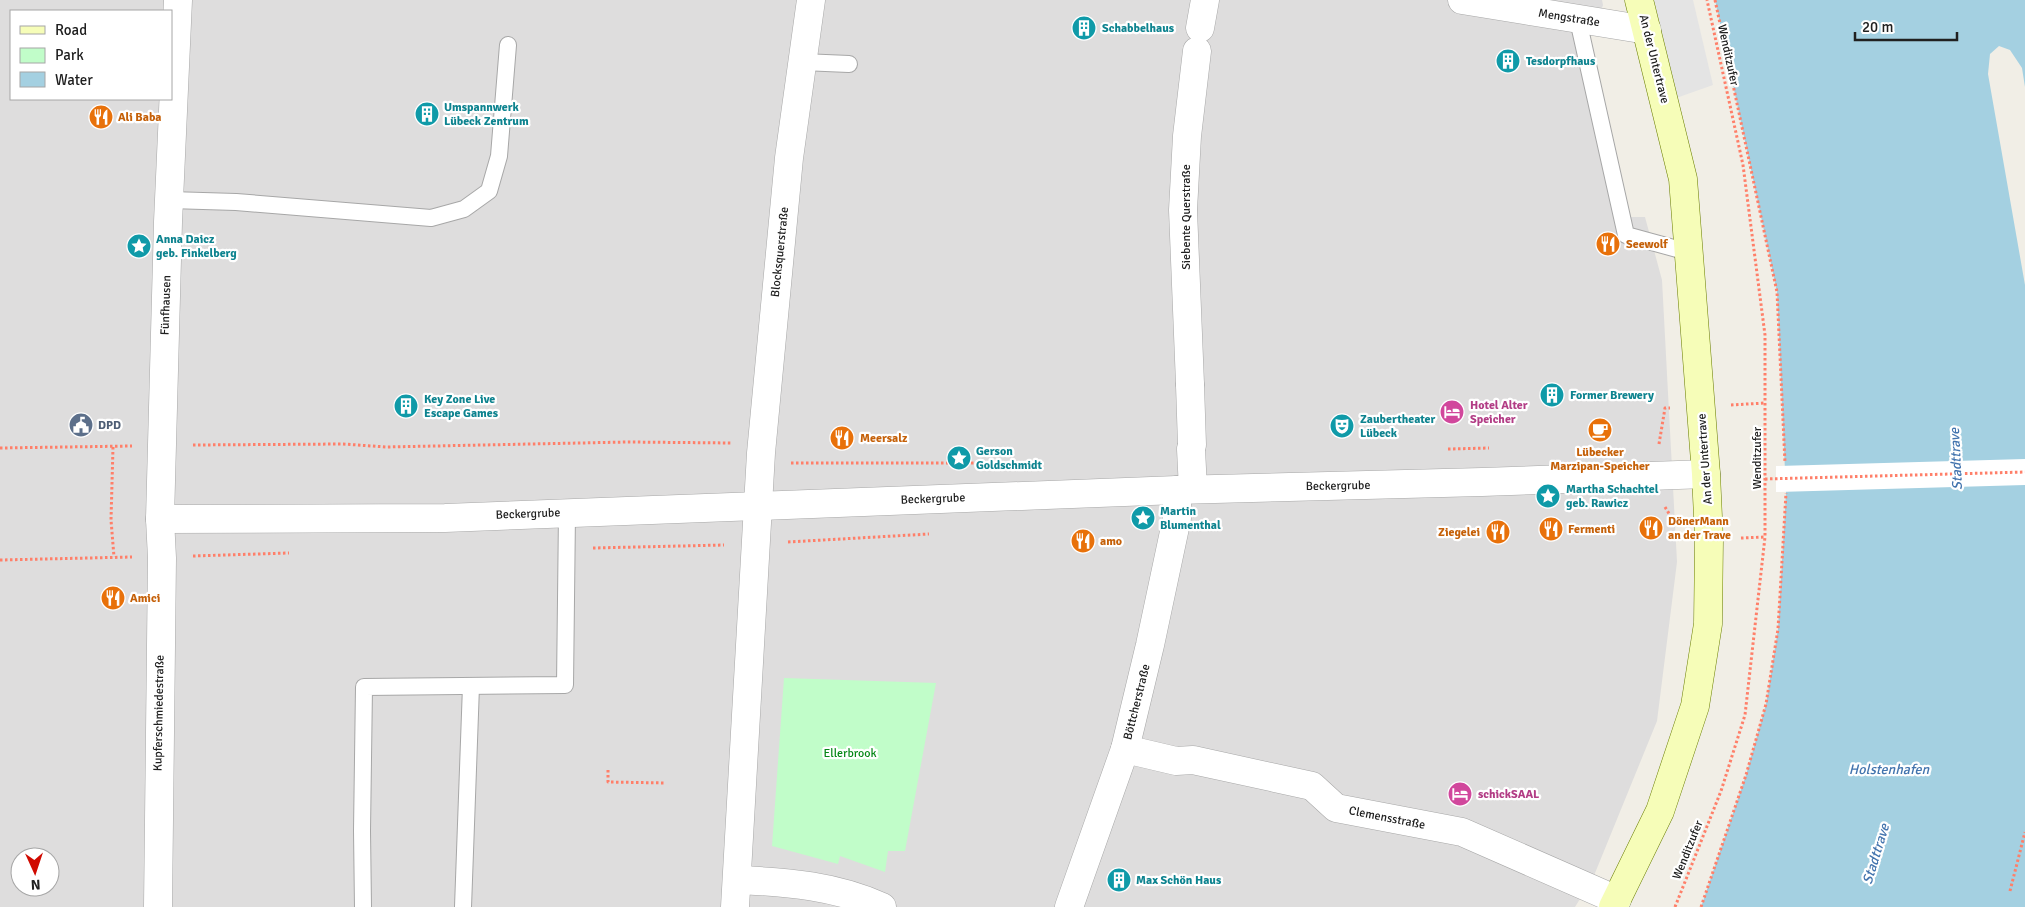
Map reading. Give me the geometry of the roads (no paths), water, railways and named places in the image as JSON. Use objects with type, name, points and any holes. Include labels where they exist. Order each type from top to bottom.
[{"type":"main road","name":"An der Untertrave","points":[[1615,904],[1660,810],[1695,706],[1708,624],[1709,539],[1706,474],[1683,178],[1639,0]]},
{"type":"street","name":"Fünfhausen","points":[[160,519],[178,0]]},
{"type":"street","name":"Blocksquerstraße","points":[[758,506],[761,453],[789,158],[810,0]]},
{"type":"street","name":"Siebente Querstraße","points":[[1185,489],[1191,447],[1183,210],[1188,136],[1205,0]]},
{"type":"street","name":"Mengstraße","points":[[1462,0],[1647,30]]},
{"type":"street","name":"Beckergrube","points":[[160,519],[445,518],[1185,489],[1491,482],[1706,474]]},
{"type":"street","name":"Böttcherstraße","points":[[1069,907],[1125,749],[1185,489]]},
{"type":"street","points":[[735,907],[758,506]]},
{"type":"street","name":"Kupferschmiedestraße","points":[[158,907],[162,558],[160,519]]},
{"type":"street","name":"Clemensstraße","points":[[1125,749],[1176,762],[1193,760],[1312,786],[1336,808],[1462,832],[1615,904]]},
{"type":"street","points":[[738,880],[819,887],[869,901],[882,907]]},
{"type":"lane","points":[[1578,20],[1626,235],[1688,252]]},
{"type":"lane","points":[[170,200],[236,202],[431,218],[464,209],[489,191],[499,156],[508,45]]},
{"type":"lane","points":[[802,62],[849,64]]},
{"type":"lane","points":[[363,907],[364,687],[565,685],[566,513]]},
{"type":"lane","points":[[463,907],[471,686]]},
{"type":"water","name":"Holstenhafen","points":[[1715,0],[2025,0],[2025,87],[2022,68],[2010,50],[1999,46],[1990,54],[1988,74],[2025,285],[2025,907],[1701,907],[1746,775],[1766,704],[1778,629],[1786,493],[1777,292]]},
{"type":"place","name":"Schabbelhaus","points":[[1084,28]]},
{"type":"place","name":"Tesdorpfhaus","points":[[1508,61]]},
{"type":"place","name":"Umspannwerk Lübeck Zentrum","points":[[427,114]]},
{"type":"place","name":"Ali Baba","points":[[101,117]]},
{"type":"place","name":"Seewolf","points":[[1608,244]]},
{"type":"place","name":"Anna Daicz geb. Finkelberg","points":[[139,246]]},
{"type":"place","name":"Former Brewery","points":[[1552,395]]},
{"type":"place","name":"Key Zone Live Escape Games","points":[[406,406]]},
{"type":"place","name":"Hotel Alter Speicher","points":[[1452,412]]},
{"type":"place","name":"DPD","points":[[81,425]]},
{"type":"place","name":"Zaubertheater Lübeck","points":[[1342,426]]},
{"type":"place","name":"Lübecker Marzipan-Speicher","points":[[1600,430]]},
{"type":"place","name":"Meersalz","points":[[842,438]]},
{"type":"place","name":"Gerson Goldschmidt","points":[[959,458]]},
{"type":"place","name":"Martha Schachtel geb. Rawicz","points":[[1548,496]]},
{"type":"place","name":"Martin Blumenthal","points":[[1143,518]]},
{"type":"place","name":"DönerMann an der Trave","points":[[1651,528]]},
{"type":"place","name":"Fermenti","points":[[1551,529]]},
{"type":"place","name":"Ziegelei","points":[[1498,532]]},
{"type":"place","name":"amo","points":[[1083,541]]},
{"type":"place","name":"Amici","points":[[113,598]]},
{"type":"place","name":"schickSAAL","points":[[1460,794]]},
{"type":"place","name":"Max Schön Haus","points":[[1119,880]]},
{"type":"water label","name":"Stadttrave","points":[[1956,459]]},
{"type":"water label","name":"Stadttrave","points":[[1876,854]]},
{"type":"park label","name":"Ellerbrook","points":[[850,753]]}]
